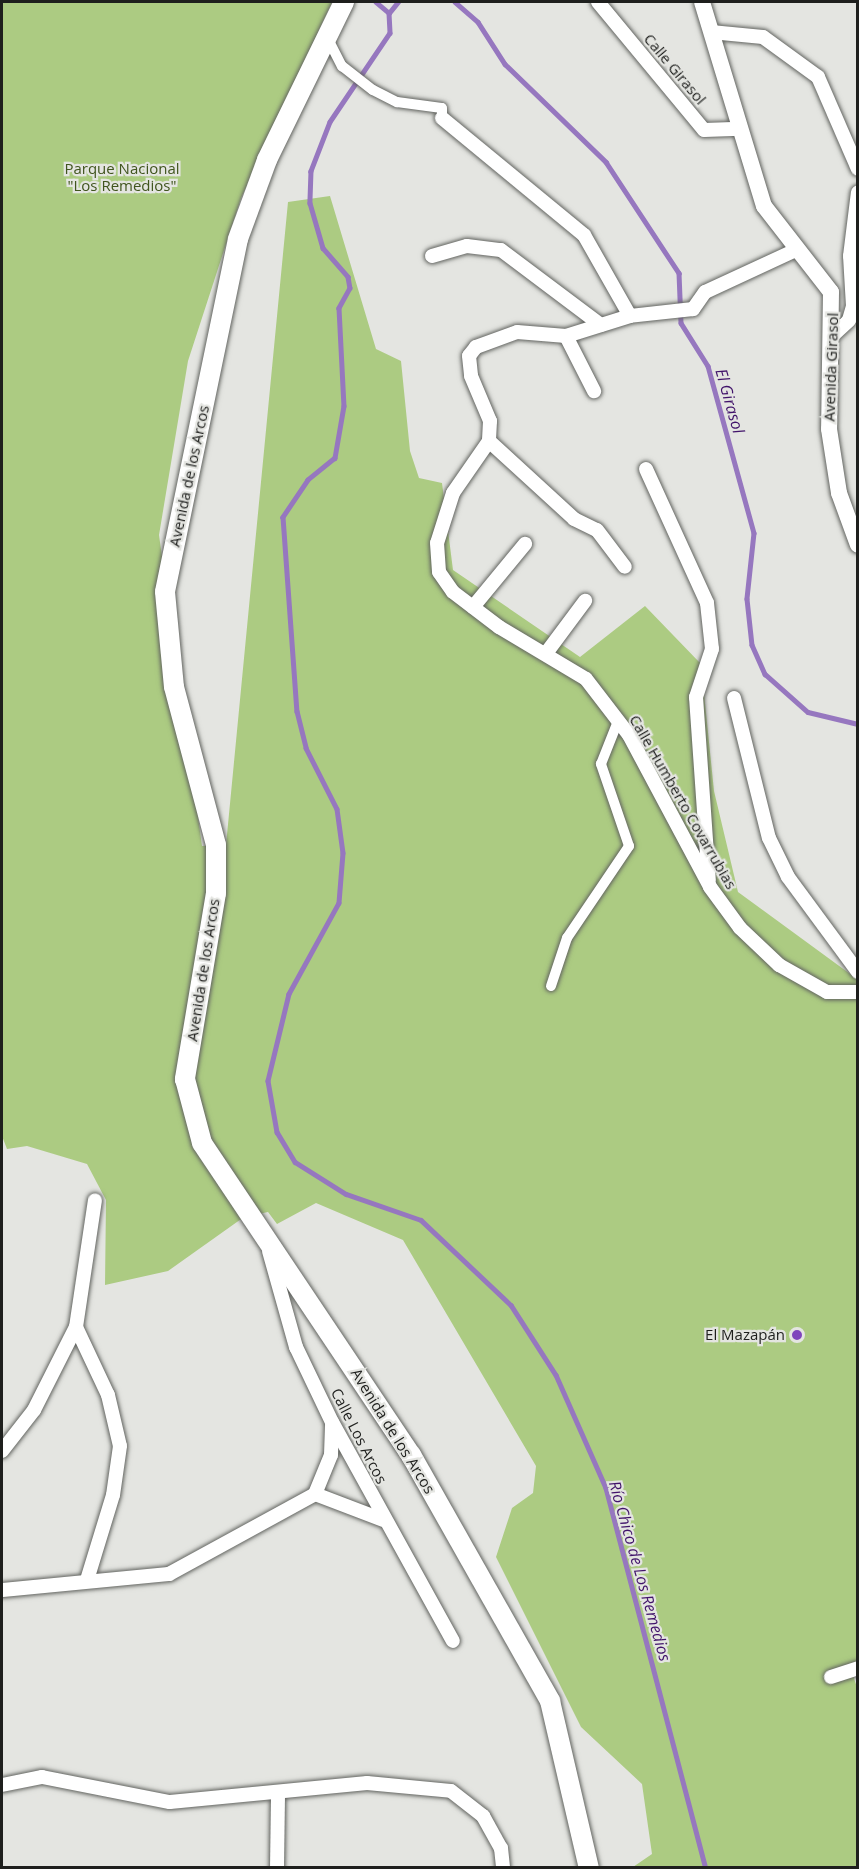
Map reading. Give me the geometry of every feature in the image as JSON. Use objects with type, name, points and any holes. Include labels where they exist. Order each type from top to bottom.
[{"type":"main road","name":"Avenida de los Arcos","points":[[342,6],[267,160],[238,239],[165,592],[174,687],[216,845],[216,893],[185,1079],[190,1113],[202,1143],[411,1455],[550,1701],[589,1868]]},
{"type":"street","name":"Calle Girasol","points":[[598,2],[704,130],[740,129]]},
{"type":"street","name":"Avenida Girasol","points":[[702,2],[764,206],[831,292],[829,429],[840,494],[858,545]]},
{"type":"street","points":[[711,32],[764,37],[818,77],[858,169]]},
{"type":"street","points":[[327,37],[352,74],[368,87],[397,102],[442,108],[442,118],[584,235],[630,316]]},
{"type":"street","points":[[830,338],[849,320],[853,306],[850,256],[858,192]]},
{"type":"street","points":[[432,256],[467,246],[501,250],[601,325]]},
{"type":"street","points":[[624,567],[597,530],[574,519],[489,441],[490,421],[471,376],[469,356],[494,337],[517,332],[566,336],[630,316],[693,309],[705,292],[798,249]]},
{"type":"street","points":[[566,336],[594,391]]},
{"type":"street","name":"Calle Humberto Covarrubias","points":[[489,441],[453,493],[437,543],[445,582],[473,607],[547,652],[586,679],[618,721],[710,887],[740,928],[779,965],[827,992],[858,993]]},
{"type":"street","points":[[646,469],[707,603],[712,649],[696,697],[710,887]]},
{"type":"street","points":[[473,607],[525,544]]},
{"type":"street","points":[[547,652],[585,601]]},
{"type":"street","points":[[734,698],[769,838],[788,877],[858,972]]},
{"type":"street","points":[[551,986],[567,938],[629,846],[602,764],[618,721]]},
{"type":"street","points":[[2,1451],[34,1410],[76,1327],[95,1200]]},
{"type":"street","name":"Calle Los Arcos","points":[[264,1233],[296,1347],[383,1520],[453,1641]]},
{"type":"street","points":[[76,1327],[108,1395],[120,1446],[113,1496],[87,1580]]},
{"type":"street","points":[[2,1590],[87,1580],[122,1582],[169,1574],[315,1494],[331,1455],[332,1422]]},
{"type":"street","points":[[315,1494],[383,1520]]},
{"type":"street","points":[[831,1677],[858,1668]]},
{"type":"street","points":[[2,1785],[42,1777],[170,1802],[278,1795],[367,1783],[451,1791],[483,1816],[501,1848],[503,1868]]},
{"type":"street","points":[[277,1868],[278,1795]]},
{"type":"green space","name":"Parque Nacional \"Los Remedios\"","points":[[2,2],[332,2],[241,198],[188,361],[159,535],[202,846],[226,845],[288,202],[330,196],[376,349],[401,361],[410,451],[419,478],[442,483],[453,570],[580,657],[645,606],[701,664],[714,791],[738,892],[857,979],[858,1664],[850,1667],[858,1690],[857,1867],[633,1867],[652,1854],[642,1784],[581,1727],[496,1557],[512,1508],[533,1493],[536,1466],[403,1240],[316,1203],[277,1224],[268,1212],[244,1217],[168,1271],[105,1285],[106,1200],[87,1164],[27,1146],[7,1149],[2,1136]]},
{"type":"waterway","name":"Río Chico de Los Remedios","points":[[376,2],[389,13],[390,33],[330,122],[311,171],[310,203],[323,248],[348,277],[350,288],[339,308],[344,406],[335,458],[308,480],[283,517],[297,711],[306,748],[337,809],[343,853],[339,903],[289,994],[268,1081],[277,1132],[295,1162],[346,1194],[421,1220],[511,1305],[556,1375],[606,1488],[706,1868]]},
{"type":"waterway","name":"El Girasol","points":[[389,13],[398,2]]},
{"type":"waterway","name":"El Girasol","points":[[455,2],[478,22],[505,64],[606,162],[679,273],[681,323],[708,366],[754,533],[747,599],[752,645],[765,674],[808,712],[858,724]]},
{"type":"place","name":"El Mazapán","points":[[797,1335]]}]
